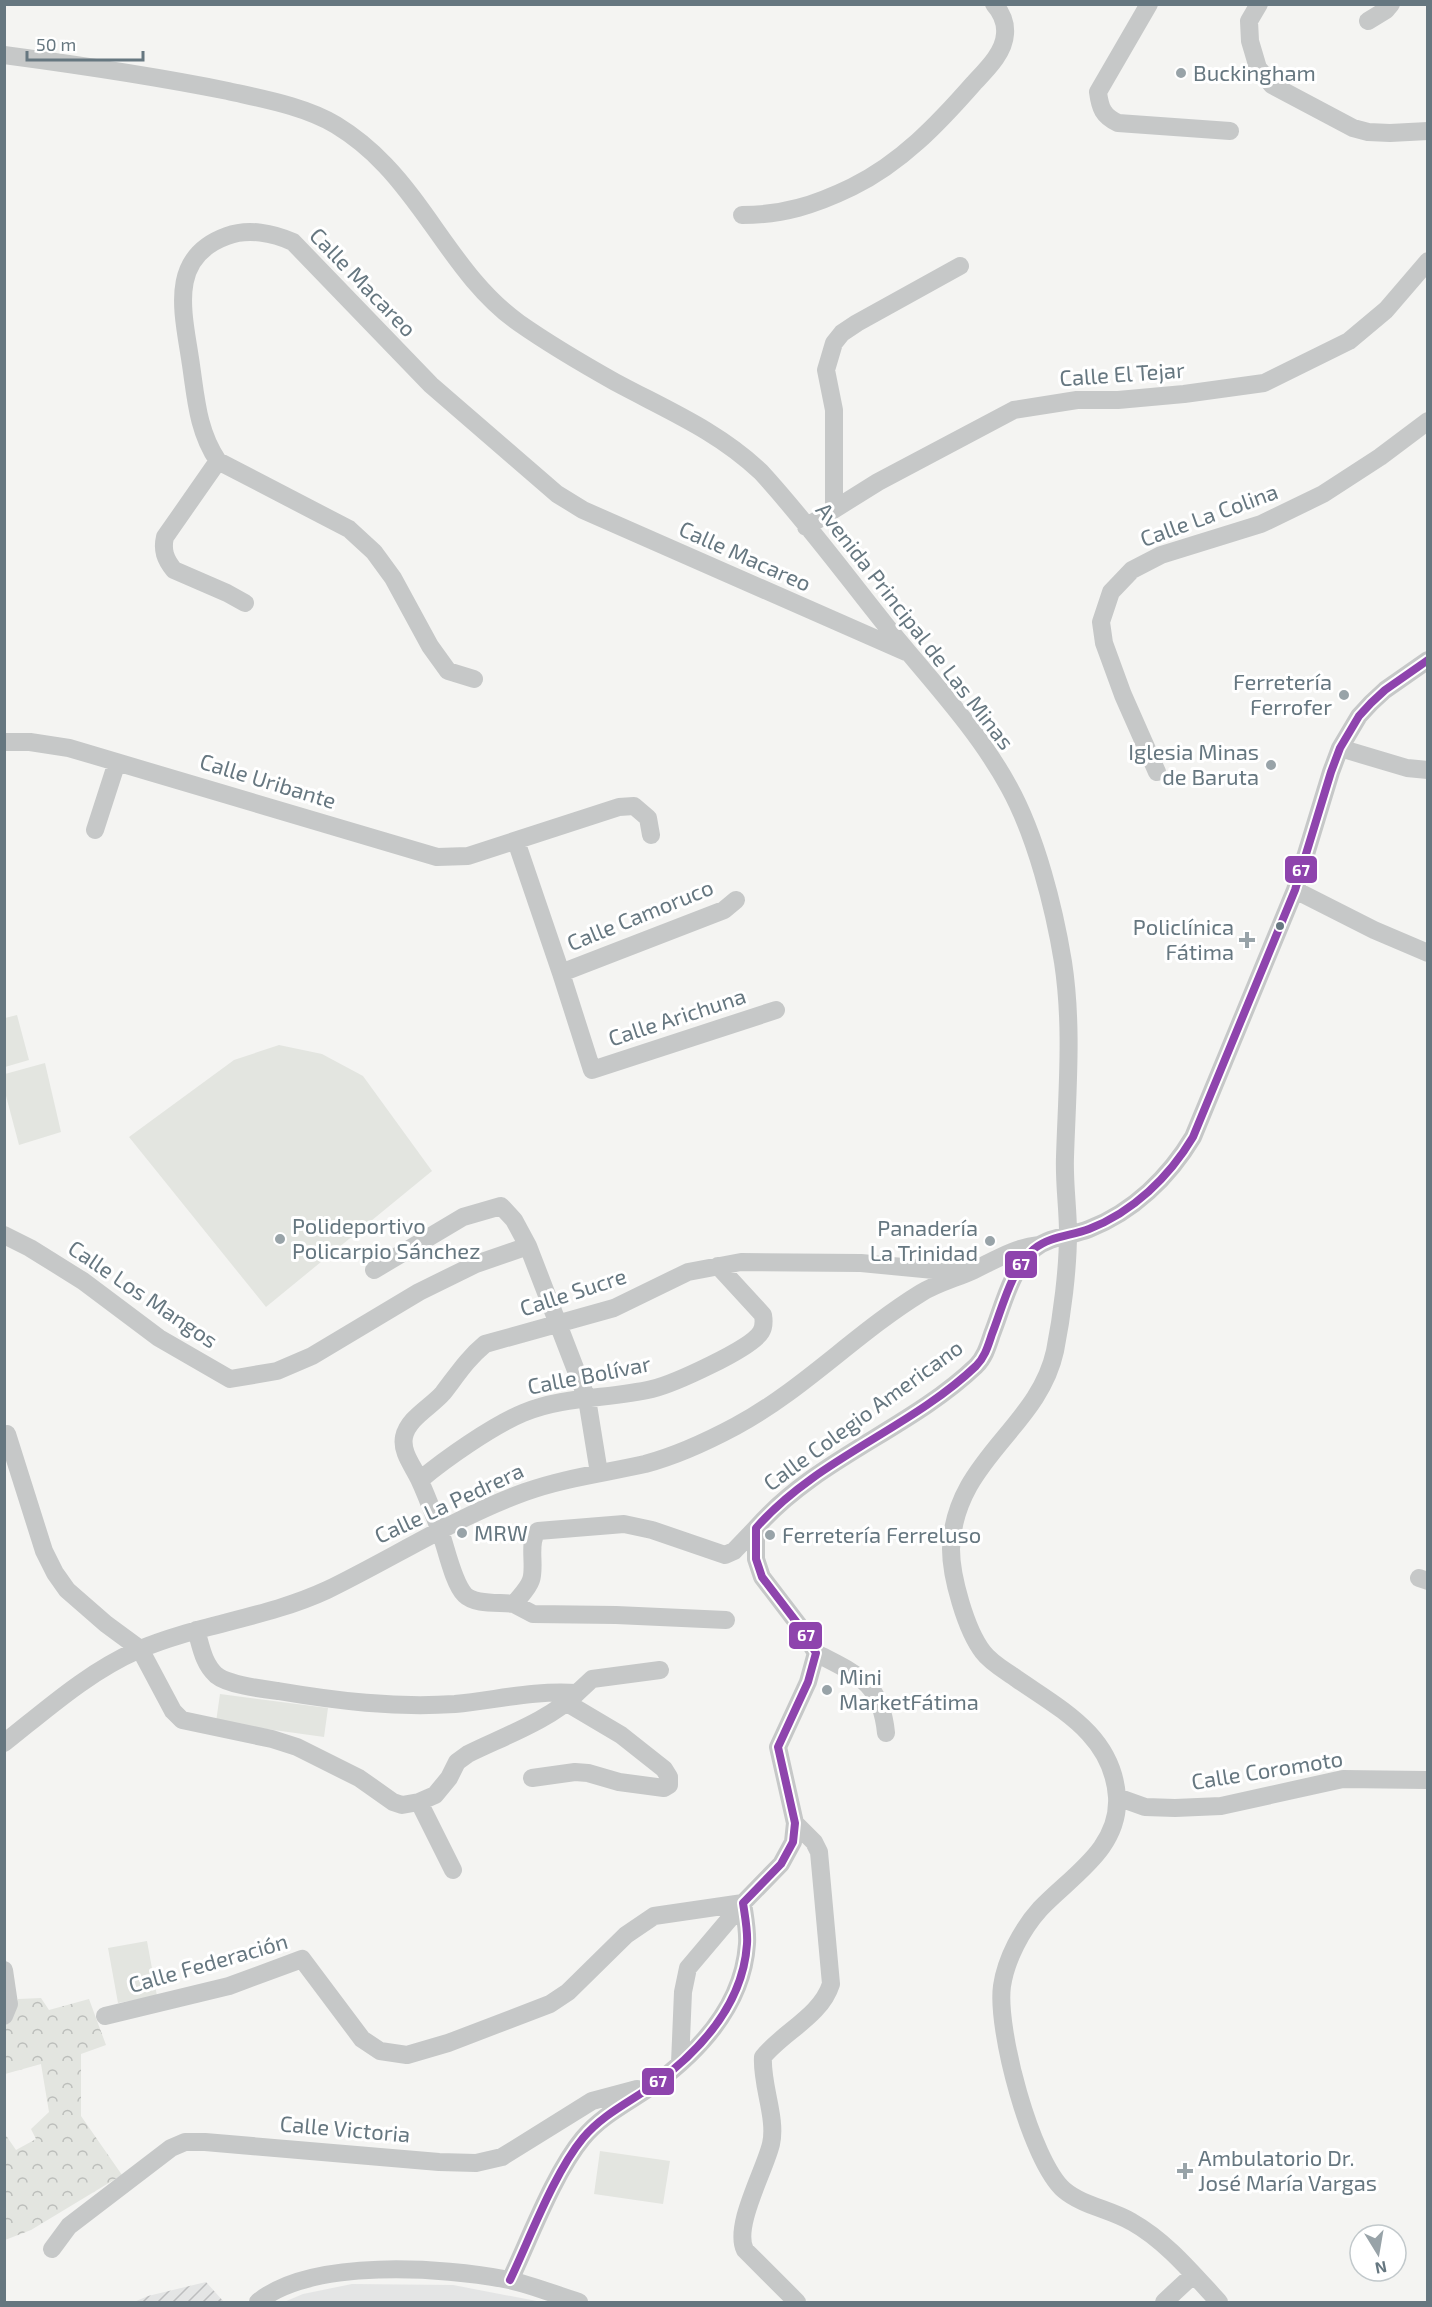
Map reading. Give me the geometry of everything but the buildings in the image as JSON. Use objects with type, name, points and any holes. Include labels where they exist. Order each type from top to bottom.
[{"type":"street","points":[[742,215],[771,215],[788,212],[829,198],[877,173],[915,144],[957,104],[997,55],[1005,36],[1005,27],[994,4]]},
{"type":"street","points":[[1149,4],[1098,92],[1100,108],[1108,118],[1118,123],[1230,131]]},
{"type":"street","points":[[1239,4],[1242,13],[1249,21]]},
{"type":"street","points":[[1259,4],[1249,21],[1250,41],[1258,68],[1272,85],[1353,128],[1368,132],[1390,133],[1428,131]]},
{"type":"street","points":[[1368,21],[1386,10],[1391,4]]},
{"type":"street","name":"Avenida Principal de Las Minas","points":[[4,55],[166,78],[259,98],[334,124],[363,143],[387,167],[430,220],[474,283],[496,305],[519,323],[614,381],[674,412],[739,452],[778,492],[981,742],[1012,793],[1041,866],[1063,960],[1067,996],[1069,1093],[1064,1191],[1068,1233],[1054,1358],[1028,1408],[988,1455],[970,1483],[954,1525],[951,1554],[962,1609],[983,1652],[1000,1667],[1073,1716],[1093,1735],[1107,1757],[1114,1777],[1117,1812],[1097,1856],[1040,1910],[1022,1935],[1002,1984],[1003,2036],[1008,2060],[1032,2133],[1053,2178],[1066,2192],[1122,2216],[1152,2235],[1219,2302]]},
{"type":"street","name":"Calle Macareo","points":[[218,461],[201,428],[196,406],[183,306],[186,276],[192,261],[201,249],[216,240],[233,233],[266,232],[293,242],[358,313],[430,385],[557,494],[583,510],[908,653]]},
{"type":"street","name":"Calle El Tejar","points":[[806,527],[878,482],[1014,410],[1077,400],[1184,394],[1264,383],[1349,341],[1386,310],[1428,261]]},
{"type":"street","points":[[834,509],[834,410],[826,370],[834,343],[842,333],[857,323],[960,266]]},
{"type":"street","name":"Calle La Colina","points":[[1157,771],[1123,695],[1104,643],[1101,622],[1111,592],[1132,570],[1161,555],[1262,524],[1323,494],[1380,457],[1428,421]]},
{"type":"street","points":[[245,603],[174,570],[168,563],[163,548],[165,537],[218,461],[349,529],[374,552],[393,578],[430,646],[448,671],[474,679]]},
{"type":"street","name":"Calle Colegio Americano","points":[[514,1604],[531,1580],[534,1570],[534,1536],[538,1531],[624,1524],[652,1530],[725,1555],[734,1551],[789,1496],[926,1404],[975,1367],[985,1354],[1018,1271],[1028,1256],[1041,1245],[1068,1233],[1086,1231],[1101,1224],[1132,1205],[1159,1183],[1179,1160],[1193,1137],[1295,890],[1340,748],[1354,723],[1371,703],[1385,690],[1428,660]]},
{"type":"street","name":"Calle Uribante","points":[[4,742],[46,744],[69,748],[436,857],[468,856],[619,807],[634,806],[648,818],[651,835]]},
{"type":"street","points":[[1340,748],[1407,768],[1428,770]]},
{"type":"street","points":[[95,830],[117,762]]},
{"type":"street","points":[[516,841],[561,973]]},
{"type":"street","points":[[1295,890],[1374,930],[1428,953]]},
{"type":"street","name":"Calle Camoruco","points":[[561,973],[724,910],[736,900]]},
{"type":"street","name":"Calle Arichuna","points":[[561,973],[592,1070],[776,1010]]},
{"type":"street","points":[[374,1270],[464,1217],[501,1206],[514,1220],[528,1246],[587,1399],[600,1473]]},
{"type":"street","name":"Calle Los Mangos","points":[[4,1235],[30,1248],[83,1281],[159,1338],[230,1378],[277,1371],[312,1356],[419,1292],[476,1264],[528,1246]]},
{"type":"street","name":"Calle La Pedrera","points":[[4,1743],[104,1666],[140,1649],[196,1630],[280,1607],[325,1590],[440,1530],[526,1491],[648,1463],[694,1446],[737,1426],[785,1395],[873,1326],[923,1292],[1021,1248],[1041,1245]]},
{"type":"street","name":"Calle Sucre","points":[[514,1604],[472,1600],[465,1595],[459,1586],[420,1480],[406,1454],[403,1440],[407,1427],[442,1393],[457,1371],[485,1344],[614,1308],[688,1272],[741,1262],[861,1263],[966,1274]]},
{"type":"street","name":"Calle Bolívar","points":[[420,1480],[476,1440],[521,1413],[551,1404],[654,1389],[725,1358],[751,1342],[760,1333],[764,1323],[763,1315],[718,1266]]},
{"type":"street","points":[[4,1435],[7,1434],[44,1551],[56,1573],[67,1590],[106,1624],[140,1649],[173,1711],[182,1720],[285,1743],[359,1778],[396,1803],[411,1804],[435,1795],[449,1778],[457,1762],[572,1698],[592,1680],[660,1670]]},
{"type":"street","points":[[756,1528],[756,1560],[762,1577],[801,1628],[816,1653],[852,1672],[869,1687],[883,1708],[886,1733]]},
{"type":"street","points":[[514,1604],[533,1614],[726,1620]]},
{"type":"street","points":[[196,1630],[204,1659],[221,1678],[264,1689],[320,1699],[388,1705],[433,1705],[546,1691],[572,1698],[666,1770],[669,1785],[664,1788],[630,1784],[575,1772],[532,1778]]},
{"type":"street","points":[[680,2063],[683,1992],[688,1968],[743,1903],[781,1864],[793,1842],[795,1823],[779,1757],[778,1743],[808,1682],[816,1653]]},
{"type":"street","name":"Calle Coromoto","points":[[1117,1797],[1145,1807],[1221,1806],[1343,1779],[1426,1780]]},
{"type":"street","points":[[419,1802],[453,1870]]},
{"type":"street","points":[[795,1823],[814,1842],[819,1852],[822,1908],[831,1980],[822,2000],[762,2058],[771,2140],[745,2220],[742,2241],[745,2250],[796,2302]]},
{"type":"street","points":[[510,2280],[575,2148],[593,2127],[616,2107],[653,2085],[680,2063],[716,2026],[736,1992],[743,1971],[748,1943],[743,1903]]},
{"type":"street","name":"Calle Federación","points":[[105,2016],[229,1986],[302,1959],[353,2028],[371,2046],[390,2054],[415,2053],[524,2016],[550,2004],[568,1992],[626,1935],[654,1916],[743,1903]]},
{"type":"street","points":[[4,1970],[9,2004],[4,2016]]},
{"type":"street","name":"Calle Victoria","points":[[52,2249],[69,2226],[171,2148],[185,2142],[261,2146],[439,2162],[489,2162],[502,2157],[592,2101],[653,2085]]},
{"type":"street","points":[[258,2302],[291,2283],[351,2271],[436,2269],[510,2280],[579,2302]]},
{"type":"street","points":[[1164,2302],[1193,2275]]},
{"type":"shaded area","points":[[206,2282],[224,2302],[134,2302],[148,2296]]},
{"type":"shaded area","points":[[352,2284],[453,2285],[542,2302],[284,2302],[303,2294]]},
{"type":"green space","points":[[17,1015],[29,1060],[5,1067],[5,1018]]},
{"type":"green space","name":"Polideportivo Policarpio Sánchez","points":[[279,1045],[322,1054],[363,1076],[432,1171],[266,1307],[129,1137],[234,1060]]},
{"type":"green space","points":[[45,1063],[61,1132],[19,1145],[5,1092],[5,1074]]},
{"type":"green space","points":[[220,1694],[328,1708],[324,1737],[216,1722]]},
{"type":"green space","points":[[147,1941],[157,1996],[118,2003],[108,1948]]},
{"type":"green space","points":[[41,1998],[49,2010],[89,1999],[106,2045],[81,2054],[81,2116],[122,2175],[31,2230],[5,2240],[5,2134],[16,2150],[36,2139],[31,2129],[49,2112],[41,2064],[5,2074],[5,2028],[18,1999]]},
{"type":"green space","points":[[600,2151],[670,2161],[663,2204],[594,2194]]},
{"type":"transit line","name":"67","points":[[510,2280],[552,2187],[572,2152],[583,2138],[608,2115],[672,2071],[717,2024],[728,2006],[744,1966],[747,1939],[743,1903],[781,1864],[793,1842],[795,1823],[778,1747],[808,1682],[816,1653],[801,1628],[762,1577],[756,1559],[756,1528],[806,1482],[922,1408],[976,1366],[986,1351],[1004,1300],[1019,1267],[1034,1249],[1054,1239],[1105,1222],[1135,1203],[1173,1166],[1193,1137],[1295,890],[1340,748],[1359,716],[1371,703],[1385,690],[1428,660]]},
{"type":"place","name":"Buckingham","points":[[1181,73]]},
{"type":"place","name":"Ferretería Ferrofer","points":[[1344,695]]},
{"type":"place","name":"Iglesia Minas de Baruta","points":[[1271,765]]},
{"type":"place","name":"Policlínica Fátima","points":[[1247,940]]},
{"type":"place","name":"Polideportivo Policarpio Sánchez","points":[[280,1239]]},
{"type":"place","name":"Panadería La Trinidad","points":[[990,1241]]},
{"type":"place","name":"MRW","points":[[462,1533]]},
{"type":"place","name":"Ferretería Ferreluso","points":[[770,1535]]},
{"type":"place","name":"Mini MarketFátima","points":[[827,1690]]},
{"type":"place","name":"Ambulatorio Dr. José María Vargas","points":[[1185,2171]]}]
